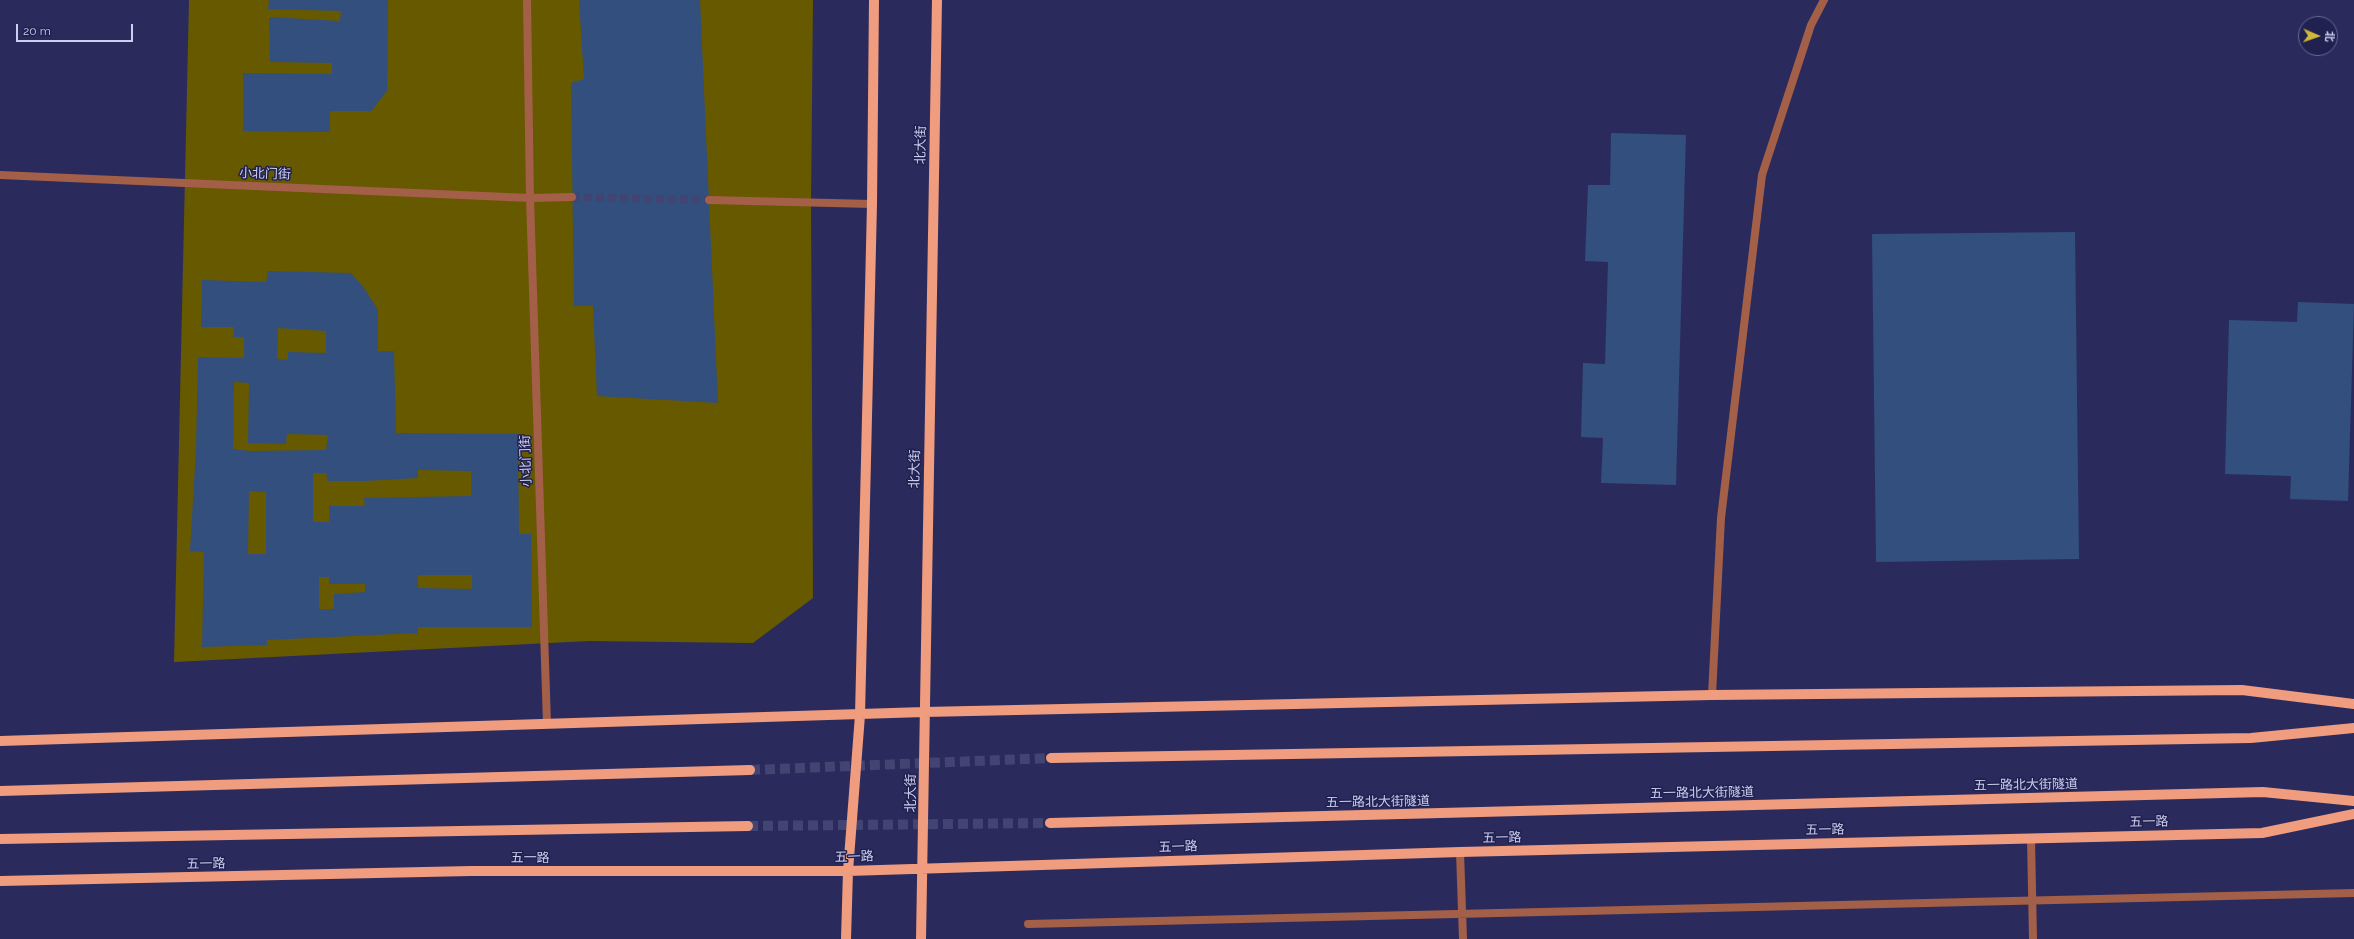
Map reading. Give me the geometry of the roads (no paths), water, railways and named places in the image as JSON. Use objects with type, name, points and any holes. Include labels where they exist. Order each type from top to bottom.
[{"type":"main road","points":[[846,939],[848,871],[860,715],[872,204],[874,0]]},
{"type":"main road","name":"北大街","points":[[921,939],[924,867],[924,712],[937,0]]},
{"type":"main road","points":[[0,741],[924,712],[1712,694],[2242,690],[2354,704]]},
{"type":"main road","points":[[1051,758],[2243,738],[2354,728]]},
{"type":"main road","points":[[0,791],[750,770]]},
{"type":"main road","name":"五一路北大街隧道","points":[[1050,823],[2263,792],[2354,801]]},
{"type":"main road","name":"五一路","points":[[0,881],[478,871],[848,871],[924,867],[1460,852],[2262,833],[2354,814]]},
{"type":"main road","points":[[0,839],[748,826]]},
{"type":"street","name":"小北门街","points":[[527,0],[530,198],[547,724]]},
{"type":"street","points":[[1712,694],[1721,518],[1762,175],[1811,25],[1824,0]]},
{"type":"street","name":"小北门街","points":[[0,174],[530,198]]},
{"type":"street","points":[[530,198],[572,197]]},
{"type":"street","points":[[709,200],[872,204]]},
{"type":"street","points":[[2031,838],[2033,939]]},
{"type":"street","points":[[1460,852],[1462,939]]},
{"type":"street","points":[[1028,924],[2354,893]]},
{"type":"tunnel","points":[[572,197],[709,200]]},
{"type":"tunnel","points":[[750,770],[1051,758]]},
{"type":"tunnel","points":[[748,826],[1050,823]]}]
